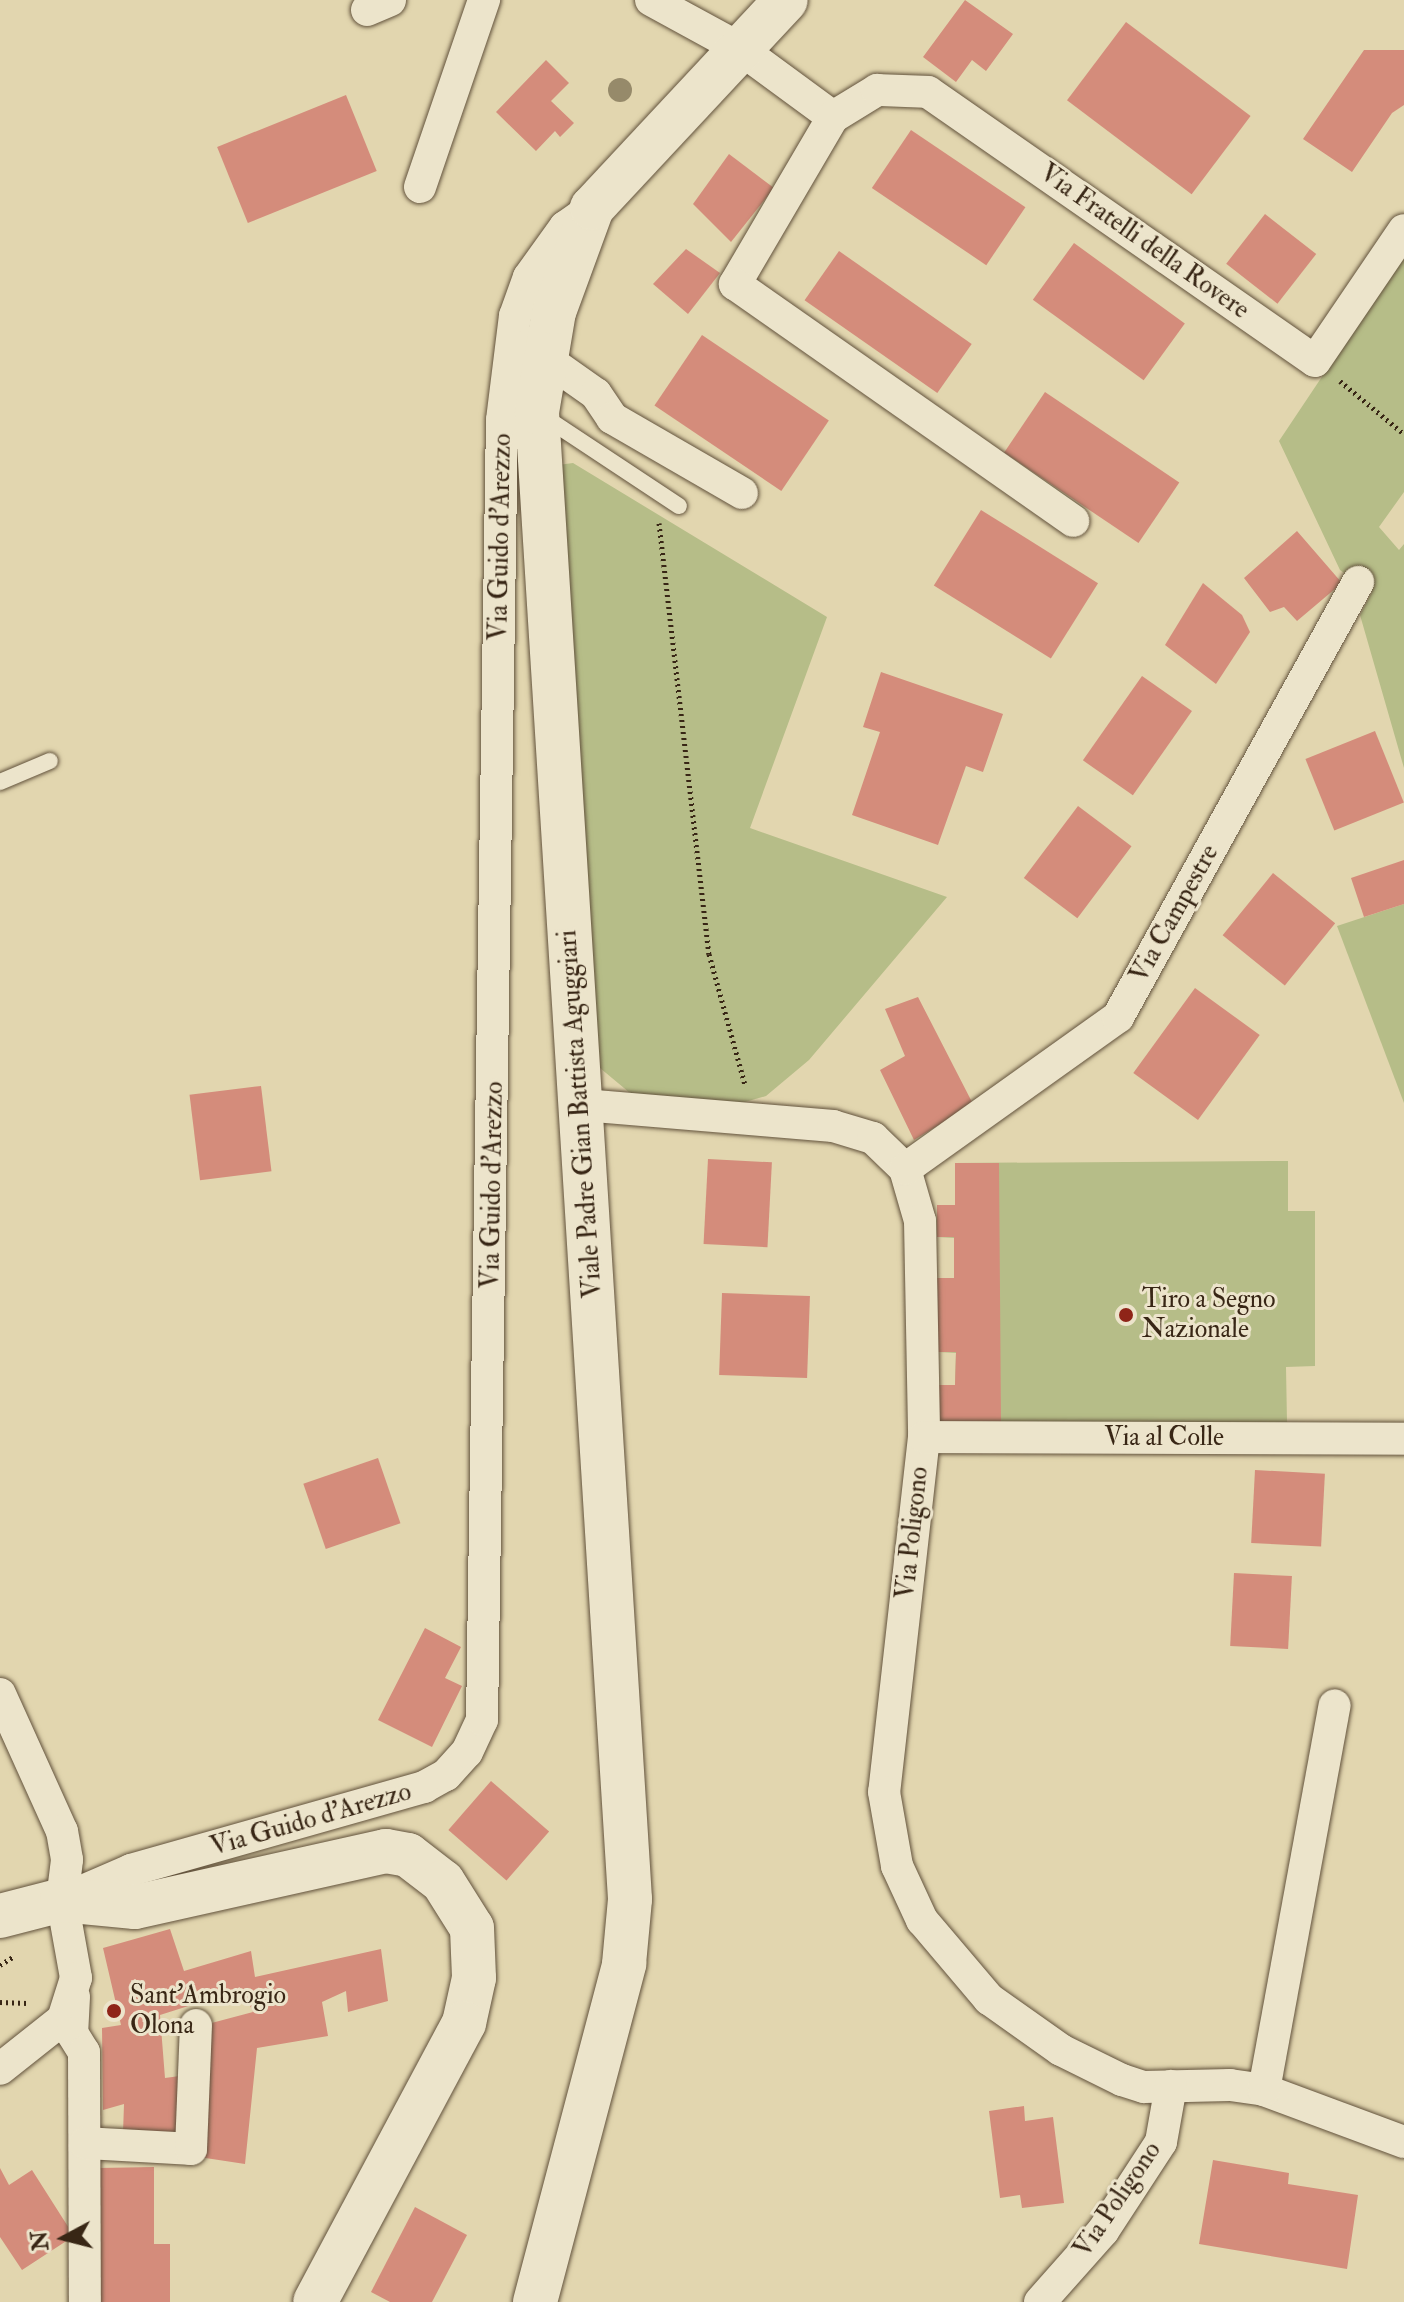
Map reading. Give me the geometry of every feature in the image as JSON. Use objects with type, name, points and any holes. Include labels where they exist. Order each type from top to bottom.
[{"type":"main road","name":"Viale Padre Gian Battista Aguggiari","points":[[535,2302],[624,1964],[630,1899],[583,1105],[537,412],[545,358],[574,245],[592,208],[786,0]]},
{"type":"main road","points":[[0,1916],[62,1900],[135,1907],[386,1851],[425,1866],[461,1903],[472,1928],[475,1958],[464,2023],[315,2302]]},
{"type":"street","points":[[420,187],[484,0]]},
{"type":"street","points":[[651,0],[739,48],[833,117]]},
{"type":"street","name":"Via Fratelli della Rovere","points":[[1073,521],[735,284],[833,117],[877,90],[928,92],[1315,361]]},
{"type":"street","name":"Via Guido d'Arezzo","points":[[62,1900],[131,1870],[424,1787],[446,1775],[467,1752],[482,1720],[502,420],[515,316],[529,277],[565,227],[592,208]]},
{"type":"street","points":[[1315,361],[1404,230]]},
{"type":"street","points":[[545,358],[596,394],[612,418],[742,493]]},
{"type":"street","name":"Via Campestre","points":[[905,1169],[1118,1017],[1358,582]]},
{"type":"street","name":"Via Poligono","points":[[583,1105],[833,1126],[873,1138],[905,1169],[920,1221],[924,1437],[884,1792],[897,1866],[922,1920],[989,1999],[1061,2050],[1122,2080],[1144,2087],[1264,2090],[1404,2142]]},
{"type":"street","name":"Via al Colle","points":[[924,1437],[1404,1439]]},
{"type":"street","points":[[0,1694],[62,1831],[67,1860],[62,1900],[76,1978],[72,2033],[84,2052],[85,2302]]},
{"type":"street","points":[[1264,2090],[1335,1705]]},
{"type":"street","points":[[0,2069],[63,2019],[76,1978]]},
{"type":"street","points":[[85,2143],[191,2149],[196,2025]]},
{"type":"street","name":"Via Poligono","points":[[1040,2302],[1103,2231],[1161,2142],[1171,2086]]},
{"type":"lane","points":[[537,412],[679,506]]},
{"type":"lane","points":[[0,782],[50,761]]},
{"type":"path","points":[[1315,361],[1404,434]]},
{"type":"path","points":[[654,489],[683,700],[709,954],[755,1121]]},
{"type":"path","points":[[0,2002],[39,2004]]},
{"type":"green space","points":[[1404,254],[1404,492],[1379,527],[1399,550],[1404,544],[1404,768],[1360,615],[1372,592],[1340,570],[1279,441]]},
{"type":"green space","points":[[573,463],[827,617],[750,828],[947,897],[809,1060],[766,1096],[738,1104],[630,1093],[600,1068],[558,465]]},
{"type":"green space","points":[[1404,904],[1404,1103],[1337,926]]},
{"type":"green space","name":"Tiro a Segno Nazionale","points":[[1288,1161],[1288,1211],[1315,1211],[1315,1366],[1286,1367],[1287,1422],[938,1423],[937,1385],[955,1385],[956,1353],[938,1352],[937,1278],[954,1278],[954,1238],[937,1237],[937,1205],[955,1205],[955,1163]]},
{"type":"building","points":[[965,0],[1013,34],[986,71],[972,60],[956,82],[923,57]]},
{"type":"building","points":[[1126,22],[1251,116],[1192,194],[1067,100]]},
{"type":"building","points":[[1364,50],[1404,50],[1404,105],[1392,113],[1352,172],[1303,139]]},
{"type":"building","points":[[546,60],[569,83],[551,101],[574,123],[560,137],[555,131],[536,151],[496,112]]},
{"type":"building","points":[[346,95],[377,171],[248,223],[217,147]]},
{"type":"building","points":[[911,130],[1025,207],[986,265],[872,188]]},
{"type":"building","points":[[729,154],[774,188],[731,242],[693,204]]},
{"type":"building","points":[[1265,214],[1316,254],[1277,304],[1226,264]]},
{"type":"building","points":[[1074,243],[1185,324],[1144,380],[1033,300]]},
{"type":"building","points":[[686,249],[720,273],[688,314],[653,284]]},
{"type":"building","points":[[839,251],[972,344],[937,393],[805,300]]},
{"type":"building","points":[[702,335],[829,421],[781,491],[654,405]]},
{"type":"building","points":[[1045,392],[1179,483],[1138,543],[1004,453]]},
{"type":"building","points":[[981,510],[1098,583],[1051,659],[934,585]]},
{"type":"building","points":[[1297,531],[1342,583],[1297,621],[1284,607],[1270,612],[1244,578]]},
{"type":"building","points":[[1203,583],[1242,615],[1250,632],[1216,684],[1165,645]]},
{"type":"building","points":[[881,672],[1003,714],[983,772],[966,766],[938,845],[852,815],[880,732],[863,727]]},
{"type":"building","points":[[1142,676],[1192,711],[1133,795],[1083,760]]},
{"type":"building","points":[[1375,731],[1404,802],[1334,830],[1305,759]]},
{"type":"building","points":[[1078,806],[1132,846],[1077,918],[1024,878]]},
{"type":"building","points":[[1404,860],[1404,904],[1364,917],[1351,878]]},
{"type":"building","points":[[1273,873],[1335,923],[1285,986],[1223,935]]},
{"type":"building","points":[[1195,988],[1260,1035],[1198,1120],[1133,1073]]},
{"type":"building","points":[[918,997],[973,1104],[914,1140],[880,1070],[905,1056],[885,1009]]},
{"type":"building","points":[[261,1086],[271,1171],[200,1180],[190,1095]]},
{"type":"building","points":[[708,1159],[772,1162],[767,1247],[704,1244]]},
{"type":"building","points":[[955,1163],[999,1163],[1001,1422],[938,1423],[937,1385],[955,1385],[956,1352],[938,1352],[937,1278],[954,1278],[954,1237],[937,1237],[937,1205],[955,1205]]},
{"type":"building","points":[[722,1293],[810,1296],[807,1378],[719,1375]]},
{"type":"building","points":[[378,1458],[400,1523],[326,1549],[303,1484]]},
{"type":"building","points":[[1255,1470],[1325,1474],[1321,1547],[1251,1543]]},
{"type":"building","points":[[1234,1573],[1292,1576],[1288,1649],[1230,1646]]},
{"type":"building","points":[[425,1628],[461,1647],[445,1678],[462,1686],[432,1747],[378,1720]]},
{"type":"building","points":[[491,1781],[549,1832],[506,1881],[448,1830]]},
{"type":"building","points":[[170,1929],[184,1971],[251,1951],[255,1977],[381,1949],[388,2001],[348,2012],[346,1991],[322,2002],[328,2036],[257,2048],[245,2164],[199,2157],[204,2025],[253,2012],[242,1989],[160,2015],[165,2078],[187,2075],[183,2132],[123,2133],[124,2104],[103,2110],[102,2028],[121,2025],[103,1948]]},
{"type":"building","points":[[1024,2106],[1025,2121],[1053,2117],[1064,2203],[1022,2208],[1020,2195],[1000,2198],[989,2111]]},
{"type":"building","points":[[1213,2160],[1289,2173],[1288,2184],[1358,2195],[1347,2269],[1199,2244]]},
{"type":"building","points":[[154,2167],[154,2244],[170,2244],[170,2302],[100,2302],[99,2168]]},
{"type":"building","points":[[0,2168],[9,2185],[32,2170],[74,2236],[22,2270],[0,2237]]},
{"type":"building","points":[[415,2207],[467,2235],[432,2302],[390,2302],[371,2292]]},
{"type":"place","name":"Tiro a Segno Nazionale","points":[[1126,1315]]},
{"type":"place","name":"Sant'Ambrogio Olona","points":[[114,2011]]}]
